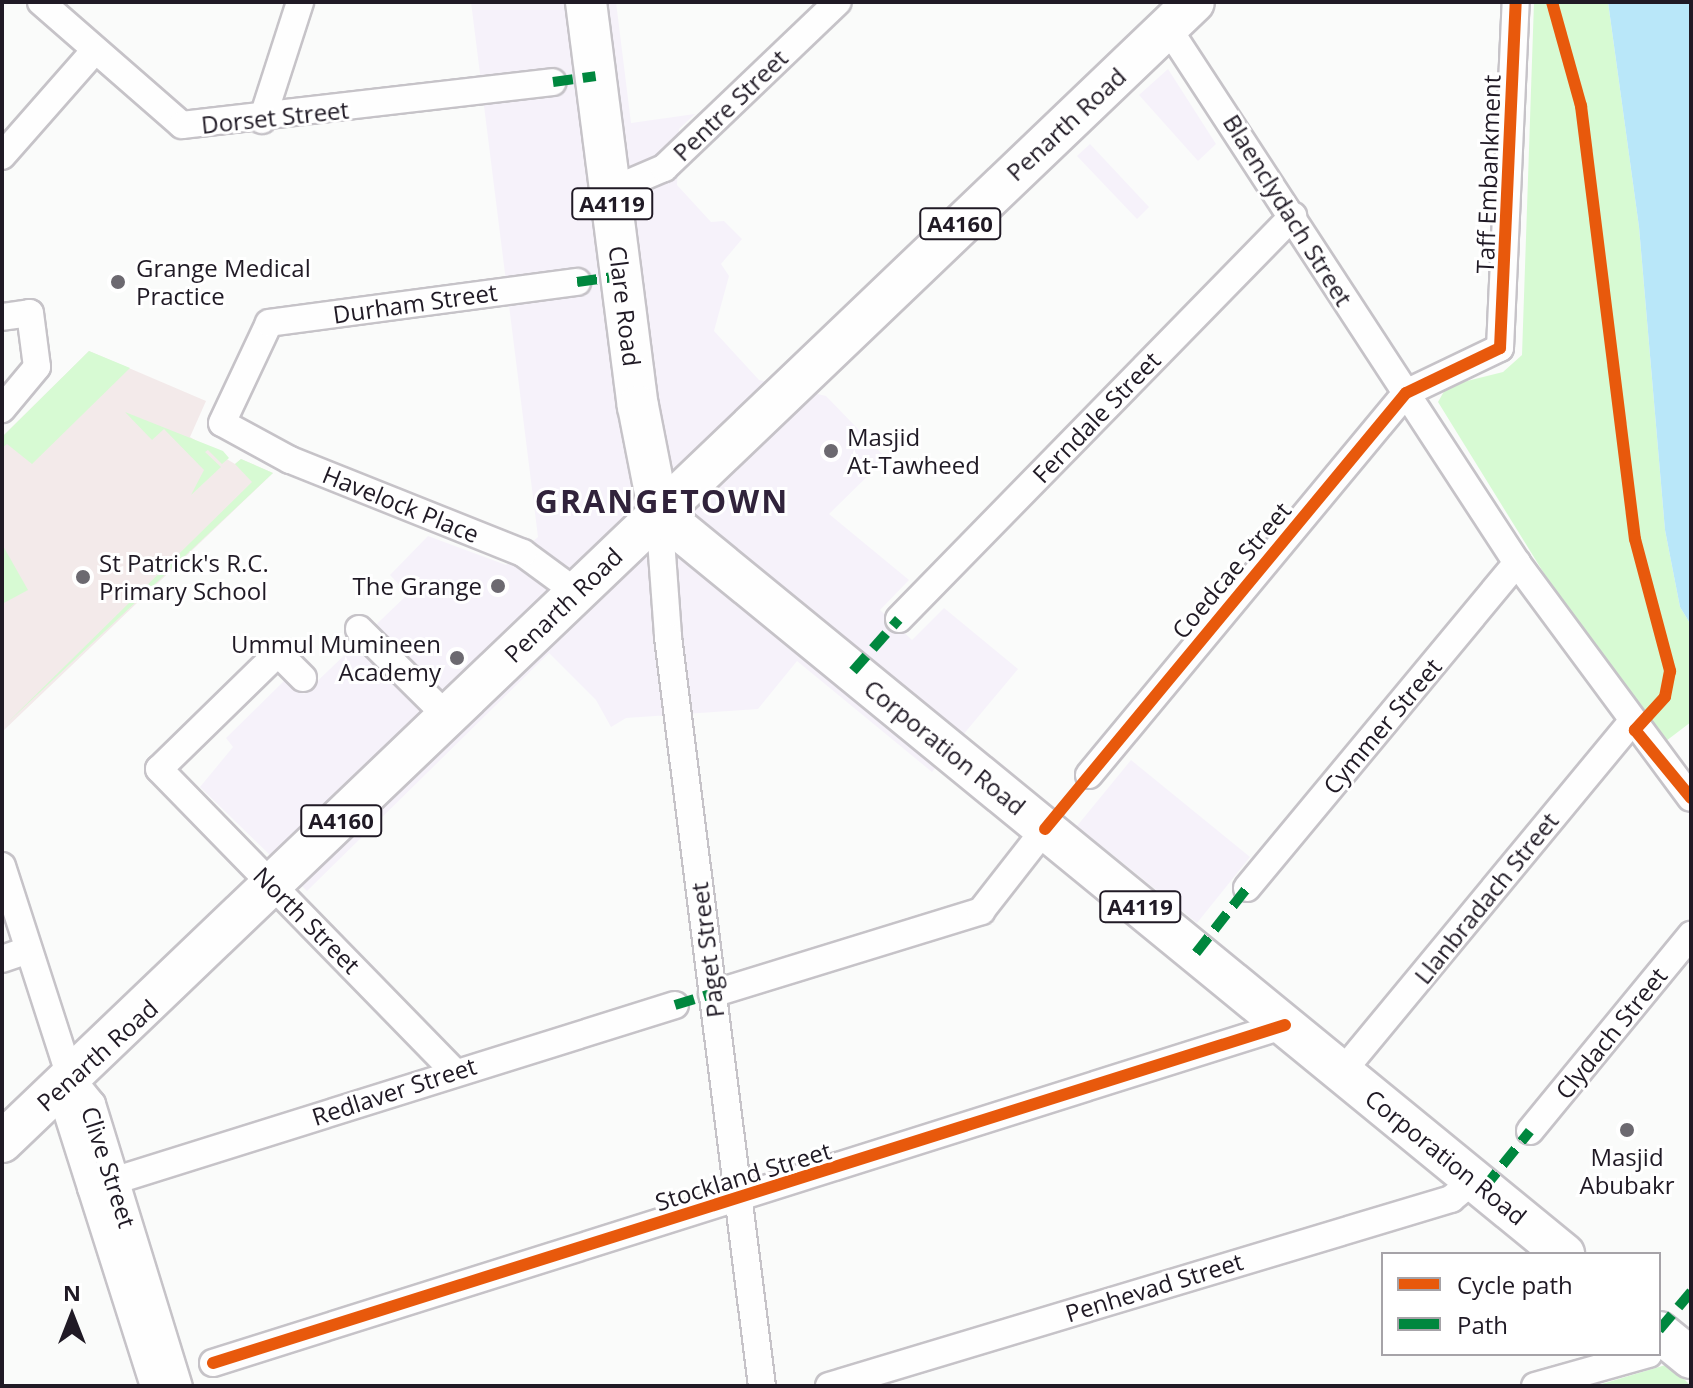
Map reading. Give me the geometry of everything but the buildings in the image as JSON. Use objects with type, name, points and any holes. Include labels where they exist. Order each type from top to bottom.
[{"type":"main road","name":"Clare Road","points":[[586,2],[610,191],[659,513]]},
{"type":"main road","name":"Penarth Road","points":[[2,1142],[274,886],[576,592],[1181,15]]},
{"type":"main road","name":"Corporation Road","points":[[659,513],[1562,1252]]},
{"type":"street","name":"Dorset Street","points":[[41,2],[182,125],[262,120],[553,82]]},
{"type":"street","name":"Taff Embankment","points":[[1406,393],[1500,348],[1516,2]]},
{"type":"street","points":[[262,120],[296,4]]},
{"type":"street","name":"Pentre Street","points":[[610,191],[664,168],[829,6]]},
{"type":"street","name":"Blaenclydach Street","points":[[1181,15],[1293,216],[1406,393]]},
{"type":"street","points":[[2,156],[95,50]]},
{"type":"street","name":"Ferndale Street","points":[[899,619],[1293,216]]},
{"type":"street","name":"Durham Street","points":[[222,423],[269,323],[577,282]]},
{"type":"street","points":[[2,317],[30,313],[35,376],[2,409]]},
{"type":"street","points":[[1406,393],[1517,563],[1630,724],[1691,798]]},
{"type":"street","name":"Coedcae Street","points":[[1089,775],[1406,393]]},
{"type":"street","name":"Havelock Place","points":[[222,423],[290,460],[523,553],[576,592]]},
{"type":"street","name":"Paget Street","points":[[659,513],[712,994],[762,1386]]},
{"type":"street","name":"Cymmer Street","points":[[1247,888],[1517,563]]},
{"type":"street","points":[[359,629],[448,717]]},
{"type":"street","name":"North Street","points":[[303,678],[272,647],[159,769],[454,1071]]},
{"type":"street","name":"Llanbradach Street","points":[[1342,1072],[1630,724]]},
{"type":"street","points":[[712,994],[981,911],[1045,829]]},
{"type":"street","name":"Clive Street","points":[[2,866],[70,1077],[92,1104],[103,1184],[165,1382]]},
{"type":"street","name":"Clydach Street","points":[[1530,1131],[1691,935]]},
{"type":"street","points":[[2,959],[28,950]]},
{"type":"street","name":"Redlaver Street","points":[[103,1184],[454,1071],[675,1005]]},
{"type":"street","name":"Stockland Street","points":[[213,1363],[740,1200],[1285,1025]]},
{"type":"street","name":"Penhevad Street","points":[[829,1386],[1451,1199],[1474,1180]]},
{"type":"street","points":[[1535,1386],[1632,1356]]},
{"type":"shaded area","points":[[471,2],[616,2],[631,123],[695,114],[679,129],[677,185],[711,222],[724,221],[742,239],[721,264],[729,276],[714,331],[759,380],[826,396],[886,458],[829,514],[909,580],[880,610],[912,640],[944,608],[1018,669],[932,772],[797,661],[758,709],[626,718],[611,727],[596,700],[549,653],[307,891],[200,787],[233,747],[226,738],[288,677],[304,694],[408,594],[390,575],[428,536],[506,565],[538,537]]},
{"type":"shaded area","points":[[1168,69],[1216,144],[1198,161],[1139,95]]},
{"type":"shaded area","points":[[1090,144],[1149,207],[1137,219],[1077,156]]},
{"type":"shaded area","name":"St Patrick's R.C. Primary School","points":[[89,351],[206,401],[190,437],[235,464],[241,459],[273,473],[2,732],[2,437]]},
{"type":"shaded area","points":[[1131,760],[1250,857],[1197,923],[1077,826]]},
{"type":"green space","points":[[1534,2],[1608,2],[1639,227],[1665,530],[1680,607],[1691,625],[1691,722],[1666,741],[1566,609],[1438,402],[1447,386],[1503,372],[1522,355]]},
{"type":"green space","points":[[89,351],[130,368],[32,464],[7,444],[2,448],[2,437]]},
{"type":"green space","points":[[125,412],[223,451],[229,458],[222,464],[208,450],[205,452],[221,467],[191,495],[204,470],[164,429],[152,440]]},
{"type":"green space","points":[[241,459],[273,473],[4,726],[252,482],[235,464]]},
{"type":"green space","points":[[2,544],[28,590],[2,604]]},
{"type":"green space","points":[[1669,1364],[1691,1386],[1595,1386]]},
{"type":"water","points":[[1608,2],[1691,2],[1691,625],[1680,607],[1665,530],[1639,227]]},
{"type":"marked path","points":[[553,82],[596,76]]},
{"type":"marked path","points":[[577,282],[621,276]]},
{"type":"marked path","points":[[853,671],[899,619]]},
{"type":"marked path","points":[[1196,953],[1247,888]]},
{"type":"marked path","points":[[675,1005],[712,994]]},
{"type":"marked path","points":[[1484,1188],[1530,1131]]},
{"type":"marked path","points":[[1661,1328],[1691,1292]]},
{"type":"cycle path","points":[[1045,829],[1406,393],[1500,348],[1516,2]]},
{"type":"cycle path","points":[[1552,2],[1581,106],[1635,539],[1670,671],[1665,697],[1635,730],[1691,798]]},
{"type":"cycle path","points":[[213,1363],[1285,1025]]},
{"type":"place","name":"Grange Medical Practice","points":[[118,282]]},
{"type":"place","name":"Masjid At-Tawheed","points":[[831,451]]},
{"type":"place","name":"St Patrick's R.C. Primary School","points":[[83,577]]},
{"type":"place","name":"The Grange","points":[[498,586]]},
{"type":"place","name":"Ummul Mumineen Academy","points":[[457,658]]},
{"type":"place","name":"Masjid Abubakr","points":[[1627,1130]]},
{"type":"district","name":"GRANGETOWN","points":[[662,501]]}]
